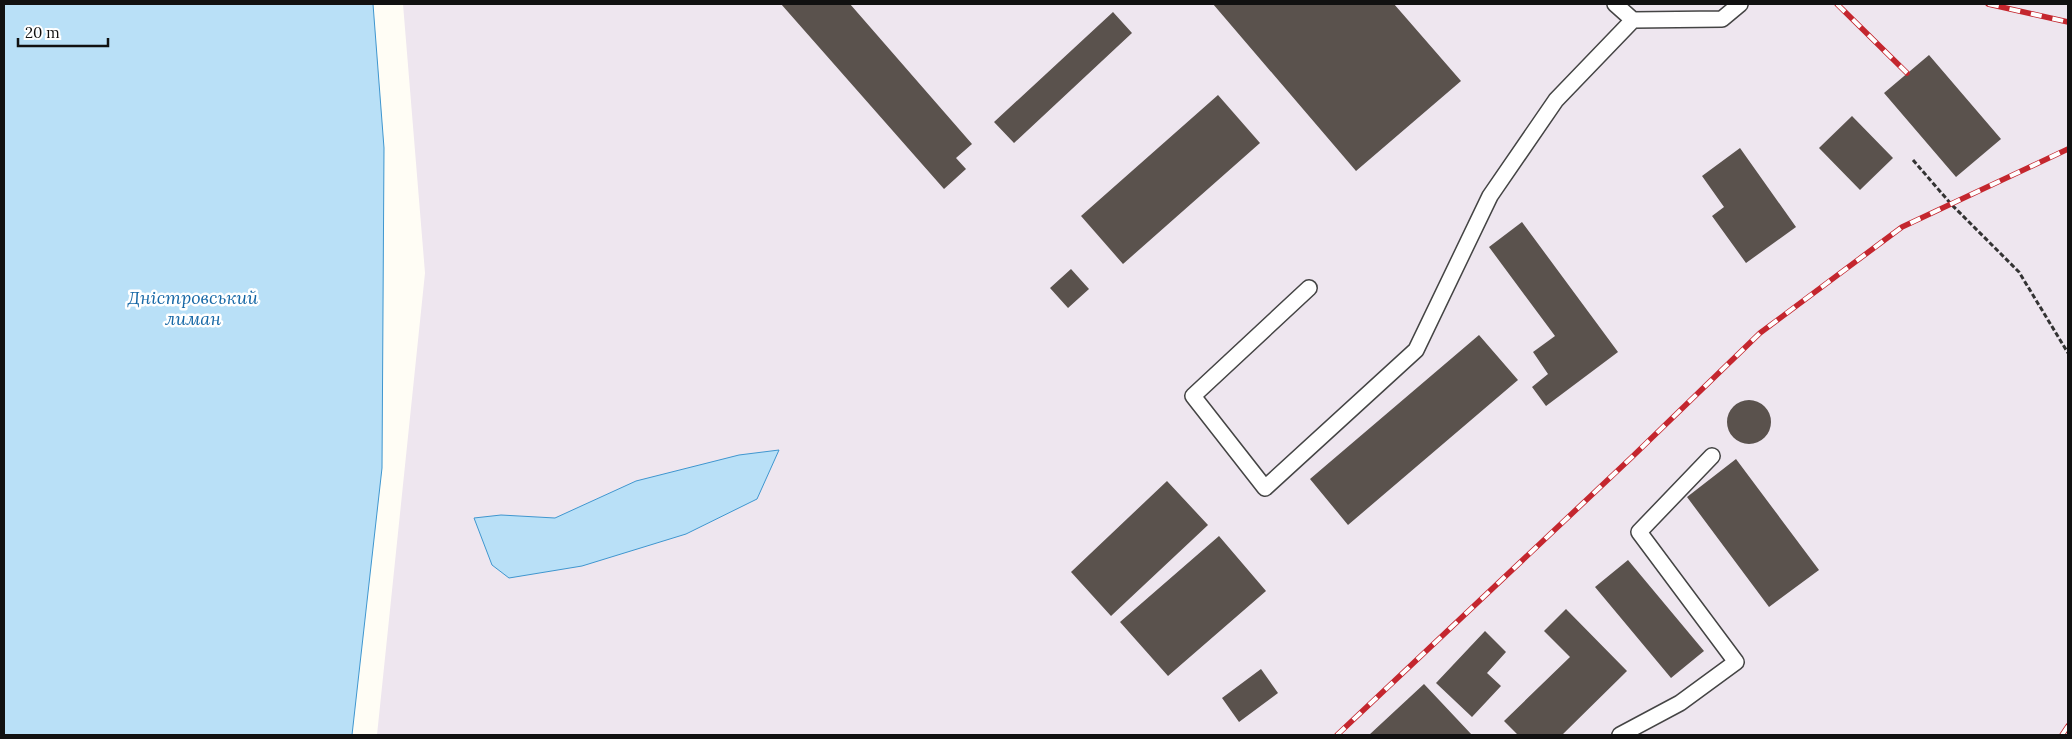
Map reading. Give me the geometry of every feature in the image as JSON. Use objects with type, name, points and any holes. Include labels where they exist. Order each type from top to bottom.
[{"type":"lane","points":[[1615,4],[1633,20],[1722,19],[1740,4]]},
{"type":"lane","points":[[1309,288],[1193,396],[1265,488],[1416,350],[1490,196],[1556,100],[1633,20]]},
{"type":"lane","points":[[1620,735],[1680,703],[1736,662],[1639,532],[1712,456]]},
{"type":"path","points":[[1913,160],[1951,204],[2019,272],[2068,353]]},
{"type":"shaded area","points":[[403,4],[2068,4],[2068,735],[377,735],[425,273]]},
{"type":"water","name":"Дністровський лиман","points":[[4,4],[373,4],[384,148],[382,468],[352,735],[4,735]]},
{"type":"water","points":[[779,450],[757,499],[686,534],[582,566],[509,578],[492,565],[474,518],[501,515],[555,518],[636,481],[739,455]]},
{"type":"building","points":[[781,4],[850,4],[972,144],[956,158],[966,169],[944,189]]},
{"type":"building","points":[[1213,4],[1394,4],[1461,81],[1356,171]]},
{"type":"building","points":[[1113,12],[1132,33],[1014,143],[994,122]]},
{"type":"building","points":[[1929,55],[2001,139],[1956,177],[1884,93]]},
{"type":"building","points":[[1218,95],[1260,143],[1123,264],[1081,216]]},
{"type":"building","points":[[1852,116],[1893,158],[1860,190],[1819,148]]},
{"type":"building","points":[[1740,148],[1796,227],[1746,263],[1712,216],[1724,207],[1702,176]]},
{"type":"building","points":[[1522,222],[1618,352],[1546,406],[1532,387],[1548,374],[1533,352],[1555,336],[1489,247]]},
{"type":"building","points":[[1071,269],[1089,289],[1068,308],[1050,288]]},
{"type":"building","points":[[1479,335],[1518,380],[1348,525],[1310,479]]},
{"type":"building","points":[[1745,400],[1753,400],[1765,406],[1771,422],[1765,438],[1753,444],[1745,444],[1733,438],[1727,426],[1727,418],[1733,406]]},
{"type":"building","points":[[1736,459],[1819,570],[1769,607],[1687,497]]},
{"type":"building","points":[[1167,481],[1208,525],[1111,616],[1071,572]]},
{"type":"building","points":[[1219,536],[1266,591],[1168,676],[1120,622]]},
{"type":"building","points":[[1628,560],[1704,651],[1671,678],[1595,587]]},
{"type":"building","points":[[1566,609],[1627,671],[1562,735],[1518,735],[1504,721],[1570,657],[1544,631]]},
{"type":"building","points":[[1485,631],[1506,652],[1487,673],[1501,686],[1472,717],[1436,683]]},
{"type":"building","points":[[1261,669],[1278,693],[1239,722],[1222,698]]},
{"type":"building","points":[[1424,684],[1472,735],[1369,735]]},
{"type":"railway","points":[[1837,4],[1907,73]]},
{"type":"railway","points":[[1988,4],[2068,22]]},
{"type":"railway","points":[[1337,735],[1632,457],[1760,333],[1902,227],[2068,149]]},
{"type":"railway","points":[[2062,735],[2068,726]]}]
